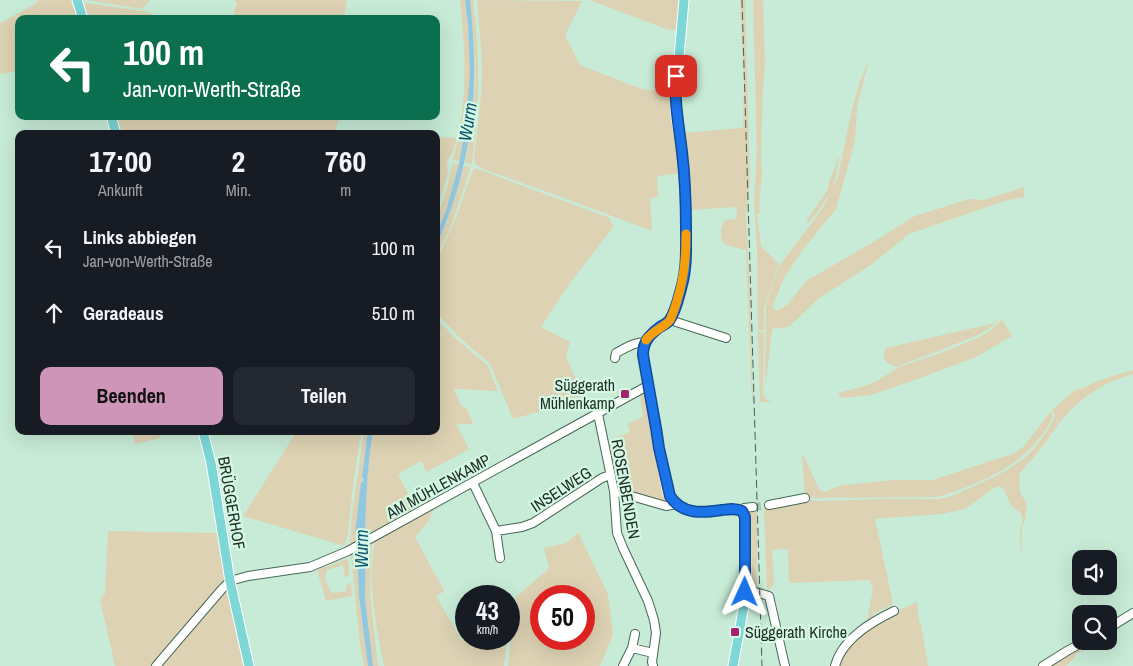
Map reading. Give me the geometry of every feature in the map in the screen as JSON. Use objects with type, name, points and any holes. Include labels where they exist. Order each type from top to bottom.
[{"type":"main road","points":[[77,0],[82,15]]},
{"type":"main road","points":[[684,0],[675,89],[676,116],[686,193],[685,269],[675,309],[670,320],[649,335],[645,342],[643,355],[666,486],[674,503],[691,512],[734,508],[742,511],[745,517],[744,608],[733,666]]},
{"type":"main road","name":"BRÜGGERHOF","points":[[204,435],[211,463],[230,581],[249,666]]},
{"type":"street","points":[[670,320],[726,338]]},
{"type":"street","points":[[615,358],[616,353],[640,342],[645,342]]},
{"type":"street","name":"AM MÜHLENKAMP","points":[[230,581],[248,576],[310,567],[348,551],[649,385]]},
{"type":"street","name":"ROSENBENDEN","points":[[598,414],[614,492],[618,532],[623,548],[648,601],[654,620],[656,633],[653,666]]},
{"type":"street","name":"INSELWEG","points":[[496,531],[534,523],[597,481],[610,475]]},
{"type":"street","points":[[473,483],[496,531],[500,558]]},
{"type":"street","name":"INSELWEG","points":[[614,492],[666,506],[674,503]]},
{"type":"street","points":[[769,505],[805,498]]},
{"type":"street","points":[[742,511],[744,508],[753,507]]},
{"type":"street","points":[[156,666],[230,581]]},
{"type":"street","points":[[745,592],[755,592],[769,596],[785,666]]},
{"type":"street","points":[[835,666],[843,649],[852,639],[870,624],[894,611]]},
{"type":"street","points":[[1117,623],[1133,613]]},
{"type":"street","points":[[623,666],[632,648],[635,634]]},
{"type":"street","points":[[632,648],[653,653]]},
{"type":"street","points":[[1043,666],[1072,648]]},
{"type":"shaded area","points":[[37,0],[75,0],[79,15],[15,15],[15,72],[0,74],[0,23],[37,3]]},
{"type":"shaded area","points":[[87,0],[150,0],[142,9]]},
{"type":"shaded area","points":[[233,0],[347,0],[345,15],[233,15],[237,3]]},
{"type":"shaded area","points":[[460,0],[465,0],[469,36],[470,84],[460,161],[453,160],[461,120],[464,80],[464,40]]},
{"type":"shaded area","points":[[470,0],[473,0],[478,71],[478,103],[472,164],[465,163],[475,81]]},
{"type":"shaded area","points":[[477,0],[582,1],[565,35],[580,65],[642,89],[672,93],[683,173],[657,176],[658,197],[650,198],[652,231],[483,169],[475,164],[482,77]]},
{"type":"shaded area","points":[[590,0],[681,0],[678,31],[663,28]]},
{"type":"shaded area","points":[[740,0],[745,0],[750,181],[746,215],[753,401],[746,250],[723,243],[721,234],[725,220],[736,219],[737,207],[689,210],[682,133],[743,128],[744,83]]},
{"type":"shaded area","points":[[753,0],[763,0],[765,65],[760,214],[757,214],[761,246],[779,265],[764,308],[764,331],[758,330],[757,248],[754,202],[757,150]]},
{"type":"shaded area","points":[[81,2],[153,14],[153,15],[85,15]]},
{"type":"shaded area","points":[[868,63],[857,107],[855,141],[836,209],[804,248],[784,278],[772,307],[777,311],[788,304],[806,281],[915,216],[969,199],[984,200],[1024,187],[1024,197],[1004,201],[909,234],[872,264],[818,299],[790,326],[772,329],[765,384],[766,307],[773,282],[780,265],[825,205],[830,192],[808,224],[807,220],[828,189],[839,157],[833,187],[838,177],[850,118],[859,84]]},
{"type":"shaded area","points":[[115,120],[339,120],[335,130],[118,130]]},
{"type":"shaded area","points":[[440,137],[456,138],[454,149],[447,162],[447,177],[440,200]]},
{"type":"shaded area","points":[[453,163],[459,164],[446,211],[440,225],[440,209]]},
{"type":"shaded area","points":[[464,166],[471,167],[451,226],[440,249],[440,238],[447,222]]},
{"type":"shaded area","points":[[475,168],[610,218],[614,226],[567,287],[541,327],[570,342],[566,356],[587,398],[513,419],[490,364],[458,336],[440,316],[440,253],[456,218],[471,174]]},
{"type":"shaded area","points":[[998,319],[990,328],[978,335],[896,367],[884,358],[886,348],[991,324]]},
{"type":"shaded area","points":[[1001,320],[1012,336],[976,357],[871,395],[841,398],[838,393],[865,386],[899,367],[978,338],[990,331]]},
{"type":"shaded area","points":[[440,322],[488,366],[498,391],[454,389],[462,407],[466,407],[473,424],[456,424],[469,449],[427,472],[421,461],[398,474],[415,508],[365,536],[366,497],[372,435],[440,435]]},
{"type":"shaded area","points":[[758,332],[764,332],[763,394],[767,400],[773,402],[760,402]]},
{"type":"shaded area","points":[[1133,370],[1133,374],[1103,386],[1076,405],[1019,474],[1020,492],[1027,504],[1026,517],[1022,526],[1022,550],[1020,532],[1023,518],[1021,513],[1012,507],[1003,488],[997,486],[965,509],[941,514],[875,519],[893,604],[873,614],[871,622],[866,626],[873,588],[869,580],[789,583],[788,549],[772,550],[774,584],[767,592],[764,507],[805,499],[819,501],[936,499],[954,495],[1020,462],[1029,454],[1048,429],[1055,415],[1052,410],[1075,390]]},
{"type":"shaded area","points":[[646,393],[652,429],[650,433],[652,433],[653,448],[668,499],[666,503],[617,489],[606,442],[630,432],[628,424],[643,417],[640,394]]},
{"type":"shaded area","points":[[1051,411],[1053,417],[1046,429],[1022,457],[1003,470],[948,494],[936,497],[805,497],[802,455],[819,489],[823,492],[843,485],[894,480],[933,480],[1015,453],[1024,446]]},
{"type":"shaded area","points":[[133,435],[161,435],[161,438],[135,444]]},
{"type":"shaded area","points":[[200,435],[202,435],[246,666],[115,666],[100,599],[105,594],[108,531],[217,533]]},
{"type":"shaded area","points":[[294,435],[361,435],[345,546],[243,516]]},
{"type":"shaded area","points":[[363,435],[367,435],[362,477],[364,479],[361,483],[355,533],[359,538],[358,541],[352,544],[350,543],[352,514]]},
{"type":"shaded area","points":[[749,509],[757,509],[757,589],[754,589],[754,581],[749,576]]},
{"type":"shaded area","points":[[433,510],[428,522],[415,537],[444,591],[436,596],[455,629],[455,650],[506,650],[504,666],[384,666],[376,626],[373,596],[372,569],[375,540]]},
{"type":"shaded area","points":[[578,532],[608,594],[613,635],[600,666],[508,666],[510,650],[520,650],[520,594],[549,568],[544,548],[567,543]]},
{"type":"shaded area","points":[[372,543],[370,593],[378,666],[373,666],[365,598],[366,546]]},
{"type":"shaded area","points":[[357,551],[359,597],[368,666],[364,666],[360,645],[351,554]]},
{"type":"shaded area","points":[[347,559],[349,575],[345,578],[343,565],[327,570],[325,578],[331,593],[346,591],[346,585],[351,583],[352,596],[326,601],[317,570]]},
{"type":"shaded area","points":[[917,602],[928,666],[837,666],[849,644],[882,618]]},
{"type":"shaded area","points":[[1074,650],[1084,650],[1076,654],[1066,666],[1046,666]]},
{"type":"water","name":"Wurm","points":[[465,0],[470,0],[473,33],[474,65],[471,126],[458,186],[440,237],[440,225],[459,164],[466,123],[470,73]]},
{"type":"water","points":[[367,435],[372,435],[366,497],[365,536],[358,541],[358,535],[355,533],[361,483],[364,480],[362,477]]},
{"type":"water","name":"Wurm","points":[[366,546],[365,598],[373,666],[368,666],[359,597],[357,551]]},
{"type":"tunnel","points":[[753,507],[769,505]]},
{"type":"railway","points":[[742,0],[762,666]]},
{"type":"slow traffic","points":[[646,340],[649,335],[670,320],[675,309],[685,269],[686,234]]},
{"type":"place","name":"Süggerath Mühlenkamp","points":[[625,394]]},
{"type":"place","name":"Süggerath Kirche","points":[[735,632]]},
{"type":"route","points":[[676,76],[676,116],[686,193],[685,269],[675,309],[670,320],[649,335],[645,342],[643,355],[659,448],[670,498],[674,503],[691,512],[734,508],[742,511],[745,517],[745,592]]}]
